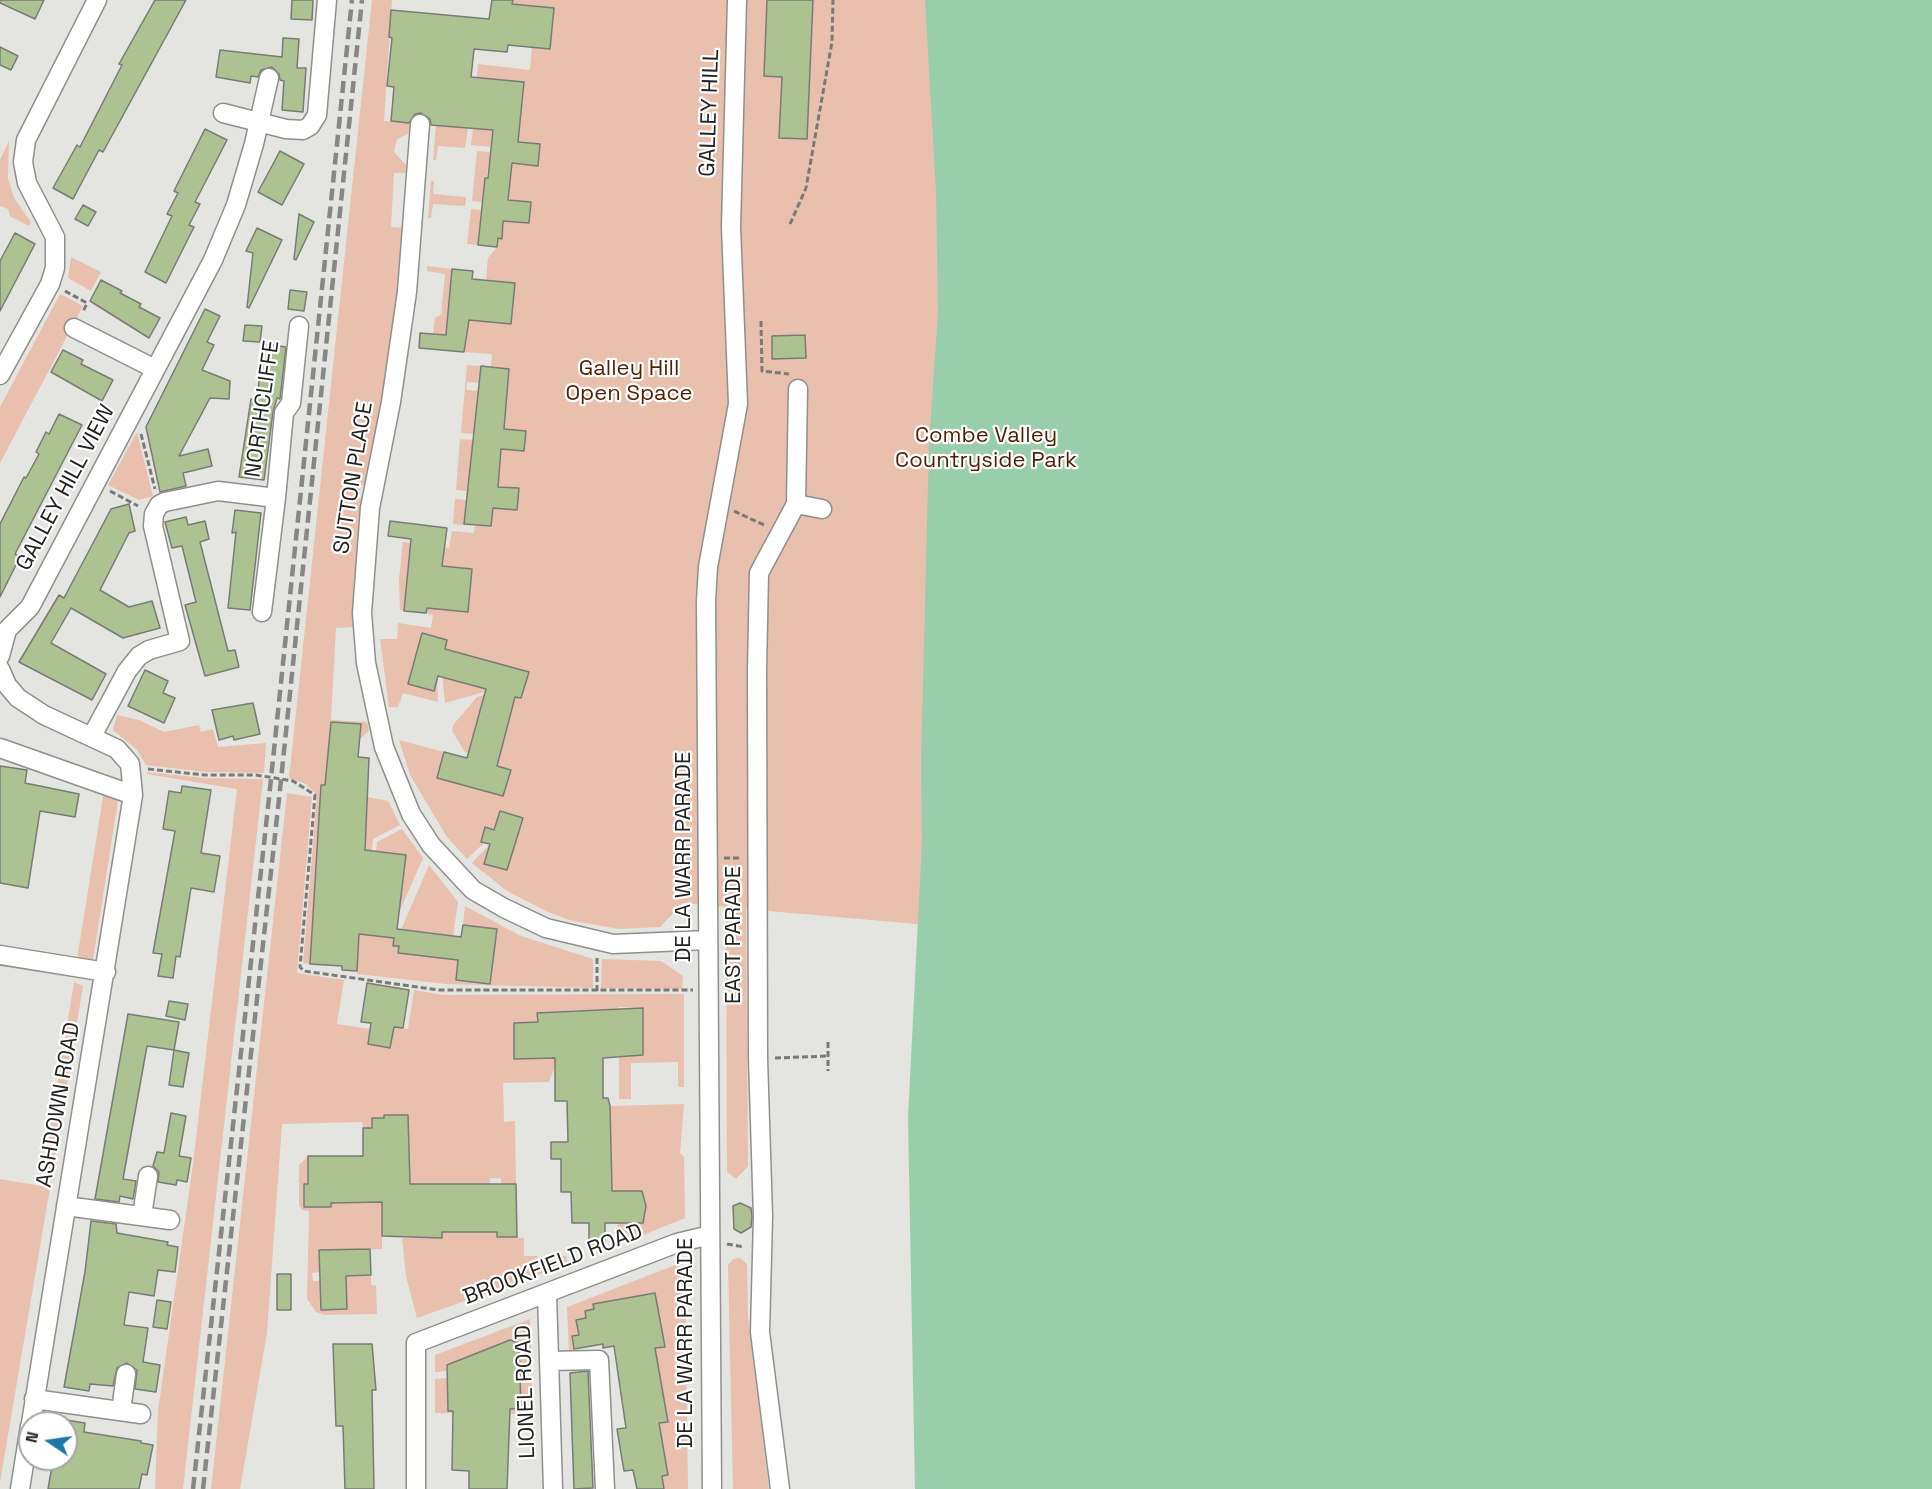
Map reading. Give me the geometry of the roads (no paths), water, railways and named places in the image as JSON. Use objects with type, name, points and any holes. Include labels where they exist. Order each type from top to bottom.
[{"type":"street","points":[[0,375],[50,284],[56,268],[55,237],[27,183],[23,162],[26,140],[97,0]]},
{"type":"street","points":[[223,113],[286,129],[303,130],[310,126],[317,115],[327,0]]},
{"type":"street","name":"GALLEY HILL","points":[[731,227],[737,0]]},
{"type":"street","name":"GALLEY HILL VIEW","points":[[0,656],[7,630],[30,607],[213,260],[236,205],[269,78]]},
{"type":"street","name":"SUTTON PLACE","points":[[420,124],[407,292],[391,402],[370,508],[365,558],[362,613],[366,663],[384,747],[411,814],[431,845],[473,890],[525,920],[597,942],[630,945],[708,940]]},
{"type":"street","name":"DE LA WARR PARADE","points":[[712,1489],[706,601],[708,567],[738,404],[731,227]]},
{"type":"street","name":"NORTHCLIFFE","points":[[262,612],[284,413],[291,403],[299,326]]},
{"type":"street","points":[[75,328],[155,369]]},
{"type":"street","name":"EAST PARADE","points":[[780,1489],[760,1332],[762,1248],[758,1058],[759,573],[796,504],[798,389]]},
{"type":"street","name":"NORTHCLIFFE","points":[[92,736],[127,671],[139,656],[180,641],[153,526],[157,510],[165,502],[218,491],[276,498]]},
{"type":"street","points":[[796,504],[822,509]]},
{"type":"street","points":[[0,669],[7,685],[18,698],[44,715],[117,749],[130,764],[133,795],[0,748]]},
{"type":"street","name":"ASHDOWN ROAD","points":[[32,1411],[106,972],[133,795]]},
{"type":"street","points":[[0,955],[106,972]]},
{"type":"street","points":[[142,1216],[148,1176]]},
{"type":"street","points":[[66,1206],[170,1220]]},
{"type":"street","name":"BROOKFIELD ROAD","points":[[416,1489],[416,1343],[677,1243],[710,1235]]},
{"type":"street","name":"LIONEL ROAD","points":[[547,1294],[553,1489]]},
{"type":"street","points":[[549,1361],[599,1360],[605,1489]]},
{"type":"street","points":[[121,1411],[126,1374]]},
{"type":"street","points":[[34,1399],[141,1414]]},
{"type":"street","name":"ASHDOWN ROAD","points":[[20,1489],[23,1471]]},
{"type":"railway","points":[[193,1489],[269,798],[352,0]]},
{"type":"railway","points":[[203,1489],[279,799],[362,0]]},
{"type":"park label","name":"Galley Hill Open Space","points":[[629,382]]},
{"type":"park label","name":"Combe Valley Countryside Park","points":[[986,449]]}]
